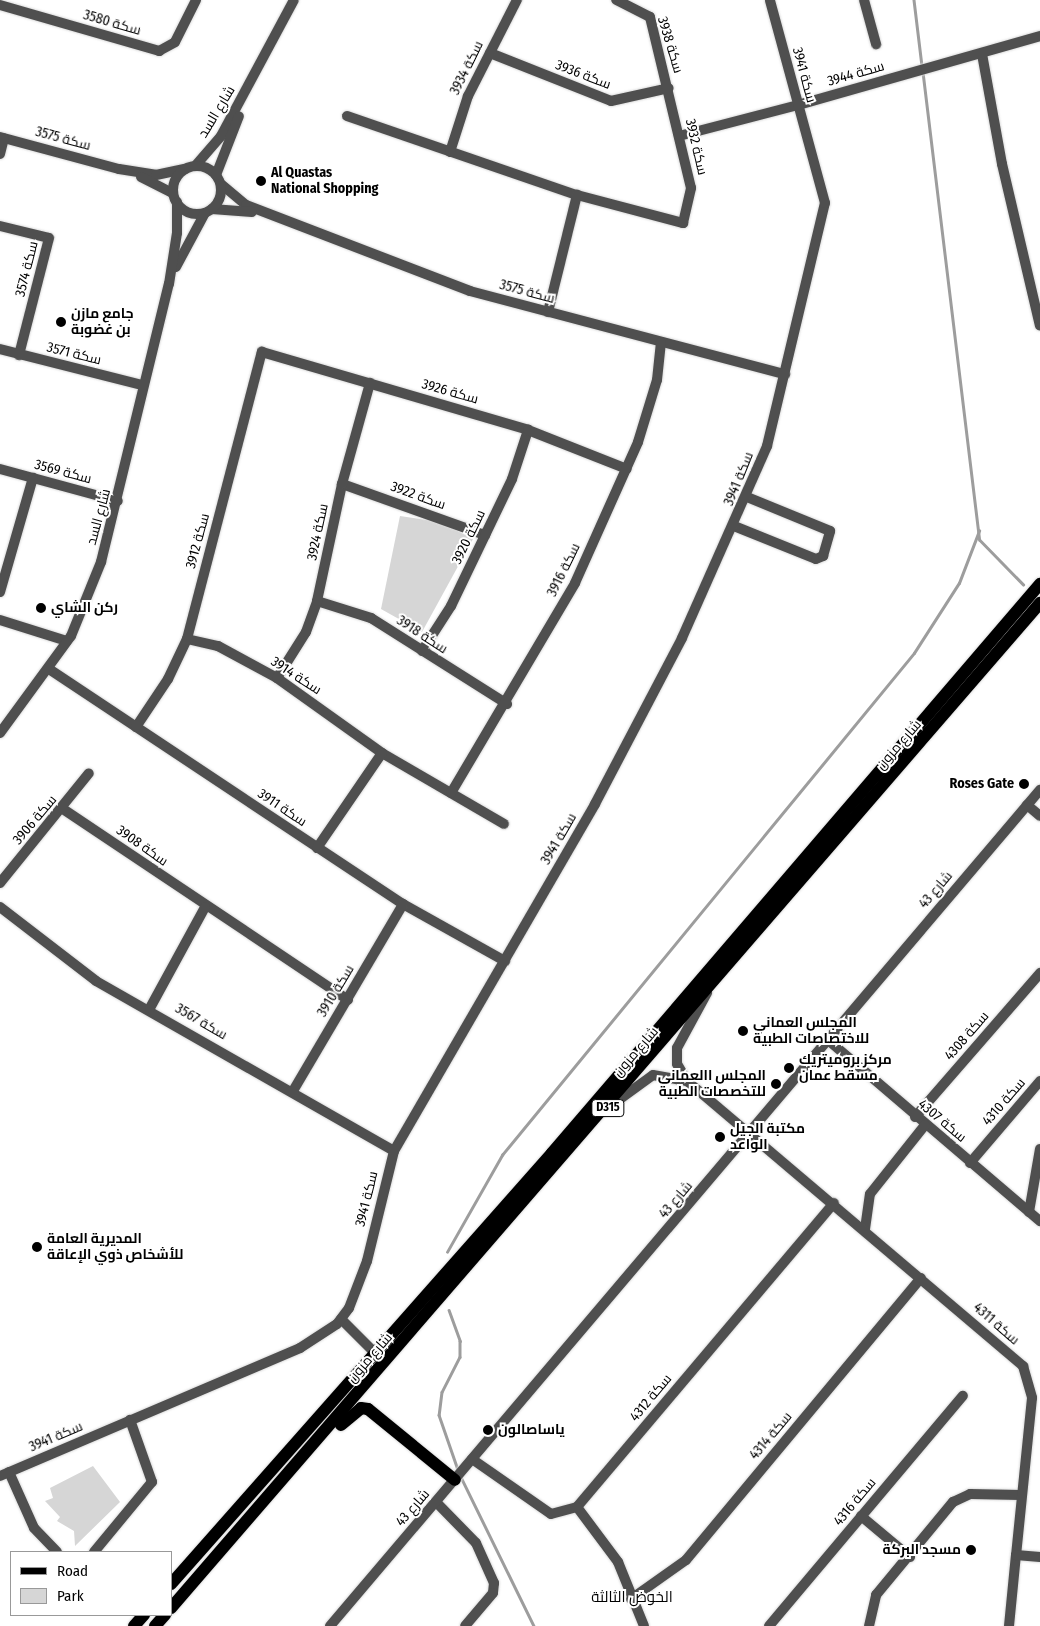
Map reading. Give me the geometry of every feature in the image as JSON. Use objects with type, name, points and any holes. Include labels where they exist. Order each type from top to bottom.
[{"type":"main road","name":"شارع مزون","points":[[172,1583],[374,1352],[552,1153],[1040,584]]},
{"type":"main road","name":"شارع مزون","points":[[172,1607],[609,1106],[1040,604]]},
{"type":"main road","points":[[260,1506],[361,1408],[455,1480]]},
{"type":"main road","points":[[134,1626],[143,1616]]},
{"type":"main road","points":[[155,1626],[164,1616]]},
{"type":"street","name":"سكة 3580","points":[[0,5],[159,51],[175,42],[196,0]]},
{"type":"street","name":"شارع السد","points":[[196,165],[221,136],[258,71],[294,0]]},
{"type":"street","name":"سكة 3934","points":[[450,152],[468,96],[517,0]]},
{"type":"street","name":"سكة 3938","points":[[616,0],[650,17],[668,88]]},
{"type":"street","name":"سكة 3941","points":[[4,1474],[300,1348],[342,1319],[367,1261],[394,1152],[595,804],[682,638],[747,497],[767,446],[825,203],[770,0]]},
{"type":"street","points":[[864,0],[876,44]]},
{"type":"street","name":"سكة 3944","points":[[679,136],[982,54],[1040,36]]},
{"type":"street","name":"سكة 3936","points":[[490,53],[611,101],[668,88]]},
{"type":"street","points":[[982,54],[1002,164],[1040,326]]},
{"type":"street","name":"شارع السد","points":[[219,179],[258,71]]},
{"type":"street","name":"سكة 3932","points":[[348,116],[577,195],[683,223],[691,188],[668,88]]},
{"type":"street","points":[[0,154],[2,137]]},
{"type":"street","name":"سكة 3575","points":[[2,137],[118,169],[156,175],[185,169]]},
{"type":"street","points":[[196,165],[219,179],[220,198],[209,211],[192,214],[175,198],[176,180],[185,169],[196,165]]},
{"type":"street","name":"سكة 3575","points":[[118,169],[175,198]]},
{"type":"street","name":"سكة 3575","points":[[219,179],[229,195],[270,215],[470,292],[785,374]]},
{"type":"street","points":[[548,312],[577,195]]},
{"type":"street","name":"شارع السد","points":[[0,733],[49,669],[88,602],[118,502],[142,385],[169,284],[178,233],[175,198]]},
{"type":"street","name":"شارع السد","points":[[169,284],[189,236],[209,211]]},
{"type":"street","name":"سكة 3575","points":[[209,211],[270,215]]},
{"type":"street","name":"سكة 3574","points":[[0,226],[50,238],[19,355]]},
{"type":"street","name":"سكة 3916","points":[[451,794],[507,704],[575,583],[627,468],[657,380],[661,342]]},
{"type":"street","name":"سكة 3571","points":[[0,350],[142,385]]},
{"type":"street","name":"سكة 3926","points":[[262,352],[528,430],[627,468]]},
{"type":"street","name":"سكة 3912","points":[[136,727],[168,679],[187,639],[262,352]]},
{"type":"street","name":"سكة 3924","points":[[277,678],[306,632],[318,601],[342,484],[370,383]]},
{"type":"street","name":"سكة 3920","points":[[422,651],[451,606],[512,479],[528,430]]},
{"type":"street","name":"سكة 3569","points":[[0,469],[118,502]]},
{"type":"street","points":[[0,592],[33,478]]},
{"type":"street","name":"سكة 3922","points":[[342,484],[485,535]]},
{"type":"street","points":[[734,526],[816,560],[824,556],[830,531],[747,497]]},
{"type":"street","name":"سكة 3918","points":[[318,601],[371,618],[507,704]]},
{"type":"street","points":[[0,620],[67,641]]},
{"type":"street","name":"سكة 3914","points":[[187,639],[218,646],[277,678],[382,753],[504,824]]},
{"type":"street","name":"سكة 3911","points":[[49,669],[403,904],[505,961]]},
{"type":"street","points":[[317,848],[382,753]]},
{"type":"street","name":"سكة 3906","points":[[0,883],[63,809],[89,773]]},
{"type":"street","name":"شارع 43","points":[[330,1626],[751,1133],[1040,790]]},
{"type":"street","points":[[1027,805],[1040,816]]},
{"type":"street","name":"سكة 3908","points":[[63,809],[205,906],[348,1000]]},
{"type":"street","name":"سكة 3910","points":[[292,1091],[348,1000],[403,904]]},
{"type":"street","points":[[150,1008],[205,906]]},
{"type":"street","name":"سكة 3567","points":[[0,907],[96,981],[150,1008],[394,1152]]},
{"type":"street","name":"سكة 4308","points":[[915,1117],[1040,973]]},
{"type":"street","points":[[687,1081],[677,1064],[677,1048],[706,993]]},
{"type":"street","name":"سكة 4307","points":[[828,1040],[915,1117],[1040,1221]]},
{"type":"street","points":[[609,1106],[653,1075],[687,1081]]},
{"type":"street","name":"سكة 4311","points":[[687,1081],[865,1229],[1028,1373],[1032,1398],[1009,1626]]},
{"type":"street","name":"سكة 4310","points":[[970,1163],[1040,1082]]},
{"type":"street","points":[[865,1229],[870,1194],[925,1125]]},
{"type":"street","points":[[1029,1212],[1040,1148]]},
{"type":"street","name":"سكة 4312","points":[[577,1507],[834,1203]]},
{"type":"street","name":"سكة 4314","points":[[630,1599],[686,1560],[921,1278]]},
{"type":"street","points":[[342,1319],[374,1352]]},
{"type":"street","name":"سكة 4316","points":[[769,1626],[963,1396]]},
{"type":"street","points":[[95,1551],[152,1482],[130,1420]]},
{"type":"street","points":[[472,1459],[551,1514],[577,1507],[618,1562],[630,1599],[644,1626]]},
{"type":"street","points":[[4,1474],[34,1528],[56,1551]]},
{"type":"street","points":[[869,1626],[876,1595],[910,1557],[953,1502],[970,1494],[1021,1495]]},
{"type":"street","points":[[436,1502],[476,1543],[494,1583],[493,1593],[468,1622],[479,1626]]},
{"type":"street","points":[[861,1516],[910,1557]]},
{"type":"street","points":[[1016,1555],[1040,1557]]},
{"type":"green space","points":[[400,516],[440,522],[473,539],[422,632],[381,609]]},
{"type":"green space","points":[[93,1466],[120,1502],[75,1546],[74,1531],[57,1521],[60,1517],[45,1501],[53,1498],[50,1488]]},
{"type":"waterway","points":[[914,0],[922,66]]},
{"type":"waterway","points":[[923,72],[980,540],[1023,584]]},
{"type":"waterway","points":[[447,1252],[502,1155],[914,653],[959,583],[979,531]]},
{"type":"waterway","points":[[449,1310],[460,1341],[460,1357],[442,1392],[439,1415],[458,1470]]},
{"type":"waterway","points":[[461,1477],[534,1626]]},
{"type":"place","name":"Al Quastas National Shopping","points":[[261,181]]},
{"type":"place","name":"جامع مازن بن غضوبة","points":[[61,322]]},
{"type":"place","name":"ركن الشاي","points":[[41,608]]},
{"type":"place","name":"Roses Gate","points":[[1024,784]]},
{"type":"place","name":"المجلس العماني للاختصاصات الطبية","points":[[743,1031]]},
{"type":"place","name":"مركز بروميتريك مسقط عمان","points":[[789,1068]]},
{"type":"place","name":"المجلس االعمانى للتخصصات الطبية","points":[[776,1084]]},
{"type":"place","name":"مكتبة الجيل الواعد","points":[[720,1137]]},
{"type":"place","name":"المديرية العامة للأشخاص ذوي الإعاقة","points":[[37,1247]]},
{"type":"place","name":"ياساصالون","points":[[488,1430]]},
{"type":"place","name":"مسجد البركة","points":[[971,1550]]},
{"type":"district","name":"الخوض الثالثة","points":[[632,1598]]}]
